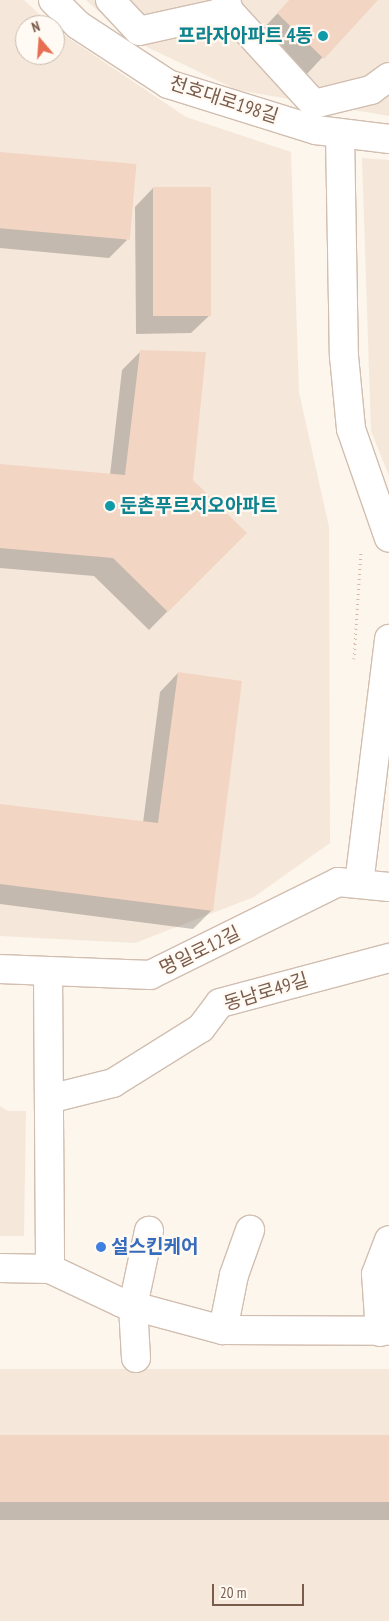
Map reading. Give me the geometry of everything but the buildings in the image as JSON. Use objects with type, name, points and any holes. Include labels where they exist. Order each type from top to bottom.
[{"type":"street","name":"천호대로198길","points":[[52,0],[78,25],[168,84],[316,130],[389,139]]},
{"type":"street","points":[[110,0],[139,31],[227,6],[314,104],[371,90],[389,77]]},
{"type":"street","points":[[340,133],[344,356],[351,429],[389,538]]},
{"type":"street","points":[[359,884],[389,639]]},
{"type":"street","name":"명일로12길","points":[[0,969],[150,975],[338,882],[389,887]]},
{"type":"street","name":"동남로49길","points":[[49,1099],[113,1083],[201,1028],[220,1003],[389,958]]},
{"type":"street","points":[[48,971],[50,1269]]},
{"type":"street","points":[[224,1330],[234,1275],[250,1230]]},
{"type":"street","points":[[136,1358],[133,1306],[149,1231]]},
{"type":"street","points":[[0,1268],[50,1269],[133,1306],[224,1330],[384,1332],[376,1274],[389,1240]]},
{"type":"path","points":[[354,666],[361,547]]},
{"type":"shaded area","name":"둔촌푸르지오아파트","points":[[0,0],[24,0],[40,15],[15,15],[15,65],[65,65],[65,36],[186,117],[291,152],[299,392],[329,527],[330,843],[254,897],[135,943],[0,936]]},
{"type":"shaded area","points":[[86,0],[389,0],[389,116],[237,90],[128,38]]},
{"type":"shaded area","points":[[362,158],[389,160],[389,476],[371,431]]},
{"type":"shaded area","points":[[0,1106],[8,1111],[26,1111],[24,1236],[0,1236]]},
{"type":"shaded area","points":[[0,1369],[389,1369],[389,1621],[0,1621]]},
{"type":"place","name":"프라자아파트 4동","points":[[323,36]]},
{"type":"place","name":"둔촌푸르지오아파트","points":[[110,506]]},
{"type":"place","name":"설스킨케어","points":[[101,1247]]}]
